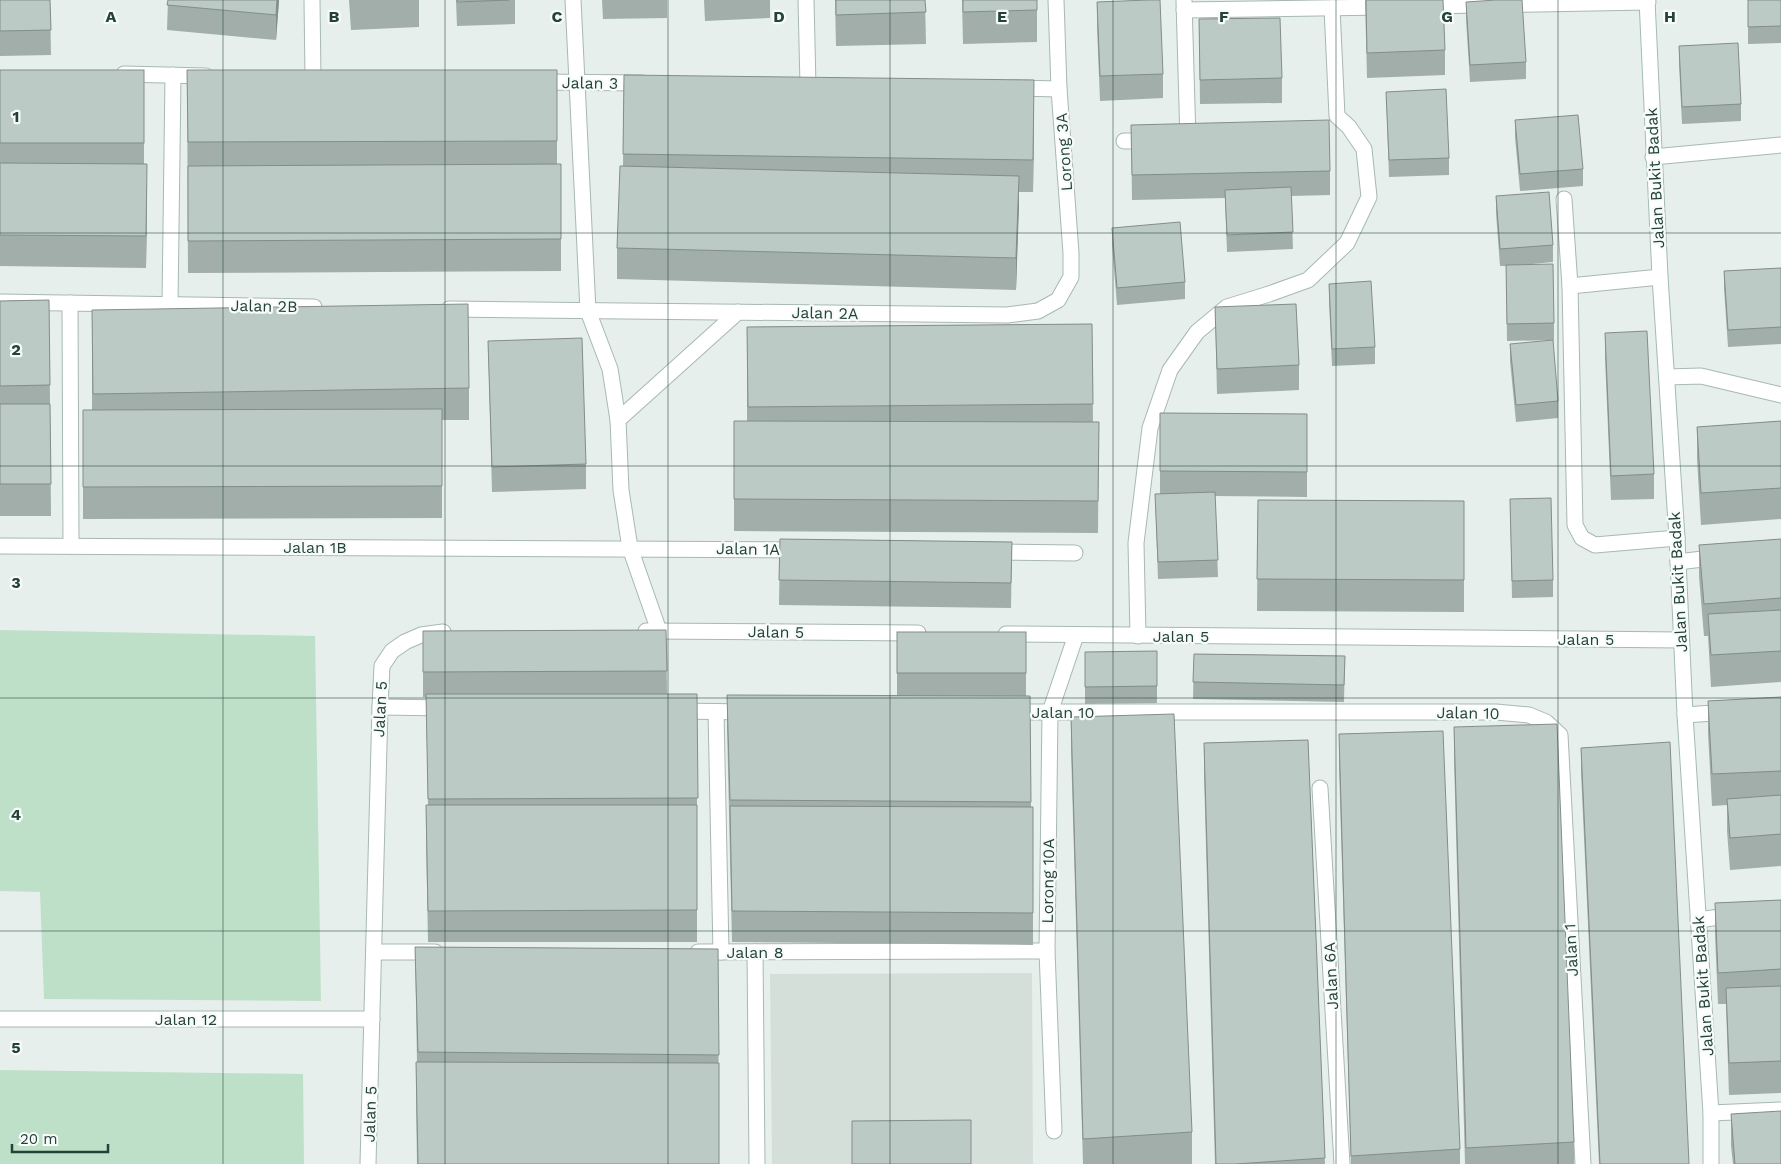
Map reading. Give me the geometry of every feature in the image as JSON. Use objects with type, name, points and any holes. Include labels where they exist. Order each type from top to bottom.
[{"type":"street","points":[[294,78],[318,78],[312,0]]},
{"type":"street","points":[[573,0],[588,311],[610,368],[618,420],[621,490],[630,548],[659,631]]},
{"type":"street","points":[[789,85],[813,86],[806,0]]},
{"type":"street","name":"Lorong 3A","points":[[1056,0],[1059,89],[1071,278],[1058,300]]},
{"type":"street","points":[[1124,141],[1193,141],[1184,5],[1332,8],[1365,4],[1647,1]]},
{"type":"street","name":"Jalan Bukit Badak","points":[[1647,1],[1660,277],[1677,538],[1685,716],[1711,1113],[1711,1164]]},
{"type":"street","points":[[1138,636],[1136,543],[1150,428],[1170,370],[1197,332],[1227,306],[1308,280],[1347,243],[1369,196],[1364,149],[1349,127],[1334,120],[1332,8]]},
{"type":"street","points":[[106,73],[220,76]]},
{"type":"street","points":[[170,305],[173,75]]},
{"type":"street","name":"Jalan 3","points":[[518,81],[654,84]]},
{"type":"street","points":[[1001,88],[1059,89]]},
{"type":"street","points":[[1654,157],[1781,145]]},
{"type":"street","points":[[1564,198],[1570,286],[1575,525],[1582,538],[1595,545],[1677,538]]},
{"type":"street","points":[[1570,286],[1660,277]]},
{"type":"street","name":"Jalan 2A","points":[[588,311],[1007,315],[1038,311],[1058,300]]},
{"type":"street","name":"Jalan 2B","points":[[0,302],[330,307]]},
{"type":"street","points":[[70,303],[71,546]]},
{"type":"street","points":[[439,309],[588,311]]},
{"type":"street","points":[[618,420],[738,312]]},
{"type":"street","points":[[1667,377],[1701,376],[1781,396]]},
{"type":"street","points":[[1150,428],[1169,428]]},
{"type":"street","name":"Jalan 1B","points":[[0,546],[630,548]]},
{"type":"street","name":"Jalan 1A","points":[[630,548],[808,550]]},
{"type":"street","points":[[976,552],[1074,553]]},
{"type":"street","points":[[1678,562],[1734,556]]},
{"type":"street","name":"Jalan 5","points":[[630,631],[937,633]]},
{"type":"street","name":"Jalan 5","points":[[368,1164],[382,666],[392,651],[421,634],[456,632]]},
{"type":"street","name":"Jalan 5","points":[[996,634],[1682,640]]},
{"type":"street","name":"Lorong 10A","points":[[1054,1131],[1047,951],[1050,712],[1076,635]]},
{"type":"street","points":[[380,707],[459,708]]},
{"type":"street","points":[[667,711],[766,712]]},
{"type":"street","points":[[1685,716],[1742,711]]},
{"type":"street","points":[[716,712],[721,952]]},
{"type":"street","name":"Jalan 10","points":[[1001,712],[1496,712],[1529,715],[1546,722],[1560,735]]},
{"type":"street","name":"Jalan 1","points":[[1560,735],[1583,1164]]},
{"type":"street","name":"Jalan 6A","points":[[1320,788],[1342,1164]]},
{"type":"street","points":[[1698,920],[1744,914]]},
{"type":"street","name":"Jalan 8","points":[[681,952],[1047,951]]},
{"type":"street","points":[[374,952],[453,952]]},
{"type":"street","points":[[755,952],[757,1164]]},
{"type":"street","name":"Jalan 12","points":[[0,1019],[372,1019]]},
{"type":"street","points":[[1711,1113],[1781,1110]]},
{"type":"shaded area","points":[[1032,973],[1033,1164],[772,1164],[770,974]]},
{"type":"green space","points":[[0,630],[315,636],[321,1001],[44,999],[40,892],[0,891]]},
{"type":"green space","points":[[0,1070],[303,1074],[304,1164],[0,1164]]},
{"type":"building","points":[[0,0],[50,0],[51,30],[0,31]]},
{"type":"building","points":[[168,0],[277,0],[276,15],[167,5]]},
{"type":"building","points":[[457,0],[509,0],[457,2]]},
{"type":"building","points":[[836,0],[925,0],[926,12],[836,15]]},
{"type":"building","points":[[963,0],[1037,0],[1037,10],[963,12]]},
{"type":"building","points":[[1160,0],[1163,74],[1100,76],[1097,2]]},
{"type":"building","points":[[1366,0],[1443,0],[1445,50],[1367,53]]},
{"type":"building","points":[[1522,0],[1526,62],[1470,65],[1466,2]]},
{"type":"building","points":[[1748,0],[1781,0],[1781,26],[1748,27]]},
{"type":"building","points":[[1280,18],[1282,78],[1200,80],[1199,19]]},
{"type":"building","points":[[1738,43],[1741,104],[1682,107],[1679,46]]},
{"type":"building","points":[[0,70],[144,70],[144,143],[0,143]]},
{"type":"building","points":[[187,70],[557,70],[557,141],[188,142]]},
{"type":"building","points":[[624,75],[1034,80],[1033,160],[623,154]]},
{"type":"building","points":[[1446,89],[1449,158],[1389,160],[1386,92]]},
{"type":"building","points":[[1578,115],[1583,169],[1520,174],[1515,120]]},
{"type":"building","points":[[1329,120],[1330,171],[1132,175],[1131,125]]},
{"type":"building","points":[[0,163],[147,164],[146,236],[0,235]]},
{"type":"building","points":[[561,164],[561,239],[188,241],[188,166]]},
{"type":"building","points":[[620,166],[1019,176],[1016,258],[617,248]]},
{"type":"building","points":[[1291,187],[1293,232],[1227,235],[1225,190]]},
{"type":"building","points":[[1549,192],[1553,245],[1500,249],[1496,196]]},
{"type":"building","points":[[1180,222],[1185,282],[1117,288],[1112,228]]},
{"type":"building","points":[[1553,264],[1554,323],[1507,324],[1506,265]]},
{"type":"building","points":[[1781,268],[1781,327],[1728,330],[1724,271]]},
{"type":"building","points":[[1371,281],[1375,347],[1332,349],[1329,284]]},
{"type":"building","points":[[49,300],[50,385],[0,386],[0,301]]},
{"type":"building","points":[[468,304],[469,388],[93,394],[92,310]]},
{"type":"building","points":[[1296,304],[1299,365],[1217,369],[1215,307]]},
{"type":"building","points":[[1092,324],[1093,404],[748,407],[747,327]]},
{"type":"building","points":[[1647,331],[1654,474],[1611,476],[1605,333]]},
{"type":"building","points":[[582,338],[586,464],[492,467],[488,341]]},
{"type":"building","points":[[1553,340],[1558,401],[1516,405],[1510,344]]},
{"type":"building","points":[[0,404],[50,404],[51,484],[0,484]]},
{"type":"building","points":[[442,409],[442,486],[83,487],[83,410]]},
{"type":"building","points":[[1160,413],[1307,414],[1307,472],[1160,471]]},
{"type":"building","points":[[734,421],[1099,422],[1098,501],[734,499]]},
{"type":"building","points":[[1781,421],[1781,488],[1701,493],[1697,427]]},
{"type":"building","points":[[1215,492],[1218,560],[1158,562],[1155,494]]},
{"type":"building","points":[[1551,498],[1553,580],[1512,581],[1510,499]]},
{"type":"building","points":[[1258,500],[1464,501],[1464,580],[1257,579]]},
{"type":"building","points":[[780,539],[1012,542],[1011,583],[779,580]]},
{"type":"building","points":[[1781,539],[1781,598],[1704,604],[1699,545]]},
{"type":"building","points":[[1781,610],[1781,651],[1711,655],[1708,614]]},
{"type":"building","points":[[666,630],[667,671],[423,672],[423,631]]},
{"type":"building","points":[[897,632],[1026,632],[1026,673],[897,673]]},
{"type":"building","points":[[1157,651],[1157,686],[1085,687],[1085,652]]},
{"type":"building","points":[[1194,654],[1345,656],[1344,685],[1193,682]]},
{"type":"building","points":[[426,694],[697,694],[698,798],[428,799]]},
{"type":"building","points":[[727,695],[1030,696],[1031,802],[730,800]]},
{"type":"building","points":[[1781,697],[1781,771],[1712,774],[1708,701]]},
{"type":"building","points":[[1174,714],[1192,1132],[1083,1139],[1071,717]]},
{"type":"building","points":[[1557,724],[1574,1142],[1466,1148],[1454,727]]},
{"type":"building","points":[[1443,731],[1460,1149],[1351,1156],[1339,734]]},
{"type":"building","points":[[1308,740],[1325,1158],[1216,1164],[1204,743]]},
{"type":"building","points":[[1670,742],[1689,1164],[1600,1164],[1581,748]]},
{"type":"building","points":[[1781,795],[1781,834],[1730,838],[1727,799]]},
{"type":"building","points":[[426,805],[697,805],[697,910],[428,911]]},
{"type":"building","points":[[730,806],[1033,807],[1033,913],[732,911]]},
{"type":"building","points":[[1781,900],[1781,969],[1718,973],[1715,903]]},
{"type":"building","points":[[415,947],[718,949],[719,1055],[418,1052]]},
{"type":"building","points":[[1781,986],[1781,1061],[1729,1063],[1726,988]]},
{"type":"building","points":[[416,1062],[719,1063],[719,1164],[418,1164]]},
{"type":"building","points":[[1781,1111],[1781,1164],[1735,1164],[1731,1114]]},
{"type":"building","points":[[971,1120],[971,1164],[852,1164],[852,1121]]}]
